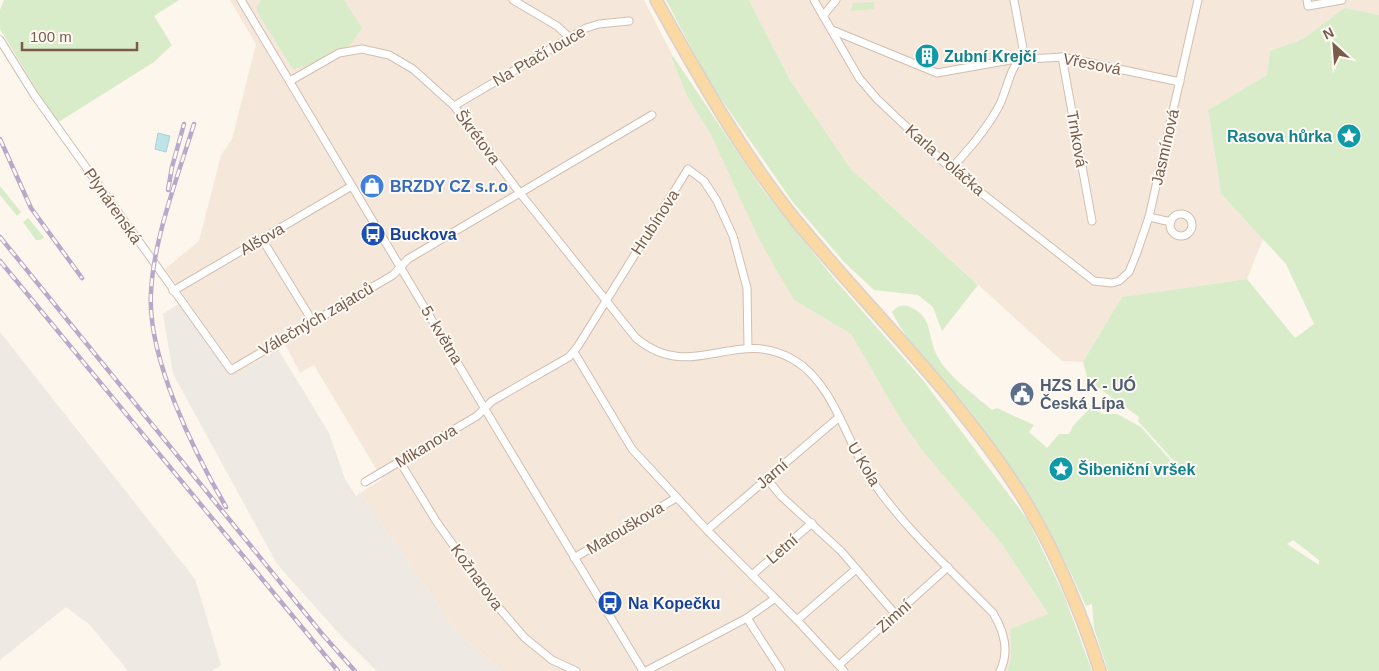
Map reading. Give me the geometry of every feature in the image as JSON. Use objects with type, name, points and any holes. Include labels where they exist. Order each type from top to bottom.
[{"type":"main road","points":[[656,0],[705,88],[768,183],[832,262],[948,397],[995,456],[1019,492],[1062,572],[1085,626],[1100,671]]},
{"type":"street","points":[[512,0],[557,26],[570,38]]},
{"type":"street","name":"Karla Poláčka","points":[[814,0],[859,78],[877,99],[951,169],[1094,281],[1112,283]]},
{"type":"street","points":[[824,16],[836,0]]},
{"type":"street","points":[[951,169],[980,137],[992,119],[1007,87],[1014,64],[1024,54],[1014,0]]},
{"type":"street","name":"Jasmínová","points":[[1112,283],[1119,281],[1129,272],[1149,217],[1198,0]]},
{"type":"street","points":[[1307,3],[1342,0]]},
{"type":"street","name":"5. května","points":[[244,1],[350,187],[402,267],[574,558],[644,671]]},
{"type":"street","name":"Na Ptačí louce","points":[[454,106],[570,38],[599,24],[629,21]]},
{"type":"street","name":"Vřesová","points":[[832,30],[937,73],[1010,60],[1062,57],[1180,82]]},
{"type":"street","name":"Plynárenská","points":[[0,40],[35,96],[231,370]]},
{"type":"street","name":"Škrétova","points":[[290,80],[339,53],[362,49],[389,55],[414,69],[454,106],[520,193],[636,338],[647,347],[665,356]]},
{"type":"street","name":"Trnková","points":[[1062,57],[1092,220]]},
{"type":"street","points":[[402,267],[408,259],[652,115]]},
{"type":"street","name":"Hrubínova","points":[[485,408],[492,401],[574,352],[688,169],[704,181],[717,201],[733,236],[747,288],[748,348]]},
{"type":"street","name":"Alšova","points":[[173,291],[350,187]]},
{"type":"street","points":[[1149,217],[1171,222]]},
{"type":"street","points":[[262,239],[313,322]]},
{"type":"street","name":"Válečných zajatců","points":[[231,370],[393,275],[402,267]]},
{"type":"street","name":"U Kola","points":[[665,356],[687,358],[748,348],[779,353],[806,369],[819,382],[831,400],[838,418],[870,478],[891,506],[993,613],[1004,639],[1005,654],[1000,671]]},
{"type":"street","points":[[574,352],[632,449],[676,498],[842,668]]},
{"type":"street","name":"Mikanova","points":[[366,482],[477,416],[485,408]]},
{"type":"street","name":"Jarní","points":[[707,530],[838,418]]},
{"type":"street","name":"Kožnarova","points":[[400,462],[436,521],[493,601],[525,638],[552,660],[576,671]]},
{"type":"street","points":[[767,479],[781,496],[841,551],[855,570],[896,614]]},
{"type":"street","name":"Matouškova","points":[[574,558],[676,498]]},
{"type":"street","name":"Letní","points":[[752,575],[812,523]]},
{"type":"street","name":"Zimní","points":[[842,668],[896,614],[948,567]]},
{"type":"street","points":[[797,620],[855,570]]},
{"type":"street","points":[[644,671],[748,618],[774,599]]},
{"type":"street","points":[[748,618],[781,671]]},
{"type":"shaded area","points":[[230,0],[644,0],[673,56],[671,58],[687,96],[711,135],[794,300],[851,334],[901,420],[924,453],[1001,543],[1048,615],[1010,629],[1011,657],[1007,671],[501,671],[456,631],[360,493],[382,479],[314,365],[300,373],[285,344],[239,373],[165,269],[199,241],[221,155],[232,139],[256,44]]},
{"type":"shaded area","points":[[749,0],[1379,0],[1379,16],[1344,8],[1303,39],[1270,51],[1267,75],[1208,110],[1221,194],[1263,239],[1247,279],[1123,297],[1083,362],[1062,361],[851,169],[790,80]]},
{"type":"shaded area","points":[[186,299],[239,373],[278,349],[329,433],[345,479],[356,496],[360,493],[456,631],[501,671],[377,671],[343,638],[277,564],[173,374],[163,314]]},
{"type":"shaded area","points":[[0,332],[195,579],[221,665],[211,671],[128,671],[90,625],[66,607],[0,660]]},
{"type":"green space","points":[[4,0],[179,0],[154,16],[172,45],[154,62],[57,123],[0,29],[0,10]]},
{"type":"green space","points":[[261,0],[344,0],[362,28],[350,45],[304,67],[293,69],[257,12],[257,7]]},
{"type":"green space","points":[[666,0],[749,0],[790,80],[851,169],[978,285],[942,331],[933,307],[918,295],[874,290],[844,262],[792,201],[708,80]]},
{"type":"green space","points":[[874,2],[874,9],[851,11],[853,3]]},
{"type":"green space","points":[[1344,8],[1379,15],[1379,671],[1108,671],[1094,628],[1092,604],[1086,606],[1062,555],[1021,483],[972,414],[909,340],[892,312],[897,307],[904,305],[921,314],[928,327],[939,359],[949,373],[992,410],[997,408],[1034,425],[1029,432],[1047,448],[1059,434],[1069,434],[1073,426],[1091,407],[1103,414],[1117,414],[1141,427],[1181,472],[1182,470],[1138,421],[1139,417],[1088,380],[1083,362],[1122,297],[1247,279],[1295,338],[1314,324],[1286,264],[1221,194],[1208,110],[1267,75],[1270,51],[1303,39]],"holes":[[[1293,540],[1319,560],[1319,565],[1287,544]]]},
{"type":"green space","points":[[673,56],[763,190],[836,281],[922,379],[1028,520],[1064,595],[1092,671],[1007,671],[1011,657],[1010,629],[1048,614],[1001,543],[924,453],[901,420],[851,334],[794,300],[760,241],[711,135],[687,96],[671,57]]},
{"type":"green space","points":[[0,186],[21,212],[17,216],[0,195]]},
{"type":"green space","points":[[28,218],[44,237],[41,240],[36,240],[23,222]]},
{"type":"water","points":[[158,133],[170,136],[166,152],[155,149]]},
{"type":"railway","points":[[168,190],[172,167],[184,124]]},
{"type":"railway","points":[[194,124],[167,208],[156,252],[151,293],[152,318],[157,346],[175,403],[200,459],[226,507]]},
{"type":"railway","points":[[0,139],[31,208],[82,278]]},
{"type":"railway","points":[[0,237],[323,635],[355,671]]},
{"type":"railway","points":[[0,261],[338,671]]},
{"type":"place","name":"Zubní Krejčí","points":[[927,56]]},
{"type":"place","name":"Rasova hůrka","points":[[1349,136]]},
{"type":"place","name":"BRZDY CZ s.r.o","points":[[372,186]]},
{"type":"place","name":"Buckova","points":[[373,234]]},
{"type":"place","name":"HZS LK - UÓ Česká Lípa","points":[[1022,394]]},
{"type":"place","name":"Šibeniční vršek","points":[[1061,469]]},
{"type":"place","name":"Na Kopečku","points":[[610,603]]}]
